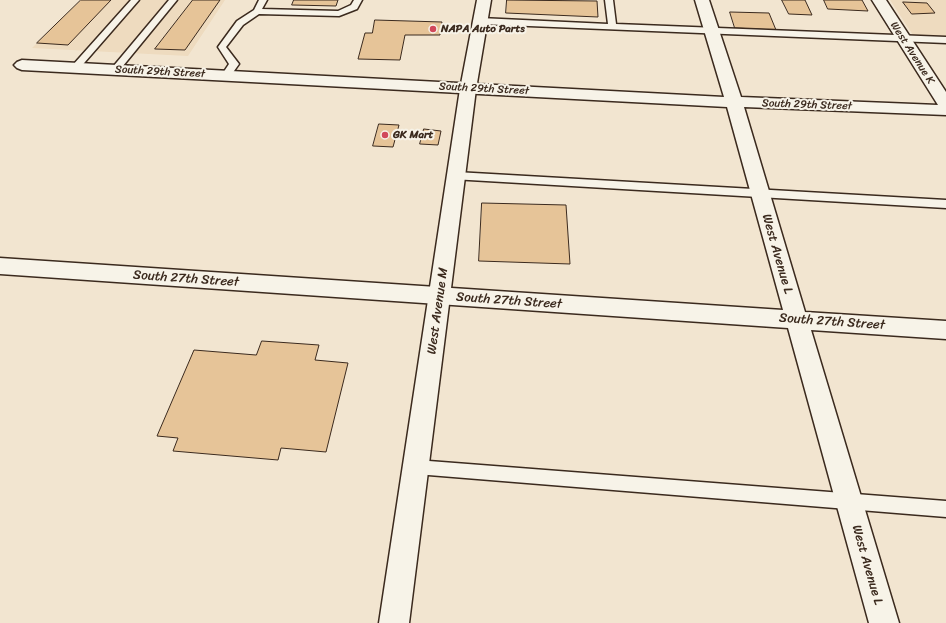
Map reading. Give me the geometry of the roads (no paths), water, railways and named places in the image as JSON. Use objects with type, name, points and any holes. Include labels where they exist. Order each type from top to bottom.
[{"type":"street","name":"West Avenue L","points":[[702,0],[734,102],[884,623]]},
{"type":"street","name":"West Avenue K","points":[[879,0],[946,105]]},
{"type":"street","name":"West Avenue M","points":[[394,623],[468,88],[482,10]]},
{"type":"street","name":"South 29th Street","points":[[22,65],[734,102],[946,110]]},
{"type":"street","name":"South 27th Street","points":[[0,266],[440,297],[796,319],[946,330]]},
{"type":"lane","points":[[76,68],[135,0]]},
{"type":"lane","points":[[115,70],[174,0]]},
{"type":"lane","points":[[226,76],[234,64],[231,58],[224,54],[222,47],[240,23],[257,11],[263,0]]},
{"type":"lane","points":[[257,11],[339,14],[354,8],[358,0]]},
{"type":"lane","points":[[609,0],[612,26]]},
{"type":"lane","points":[[482,10],[612,26],[946,40]]},
{"type":"lane","points":[[456,176],[946,204]]},
{"type":"lane","points":[[416,467],[946,509]]},
{"type":"place","name":"NAPA Auto Parts","points":[[433,29]]},
{"type":"place","name":"GK Mart","points":[[385,135]]}]
